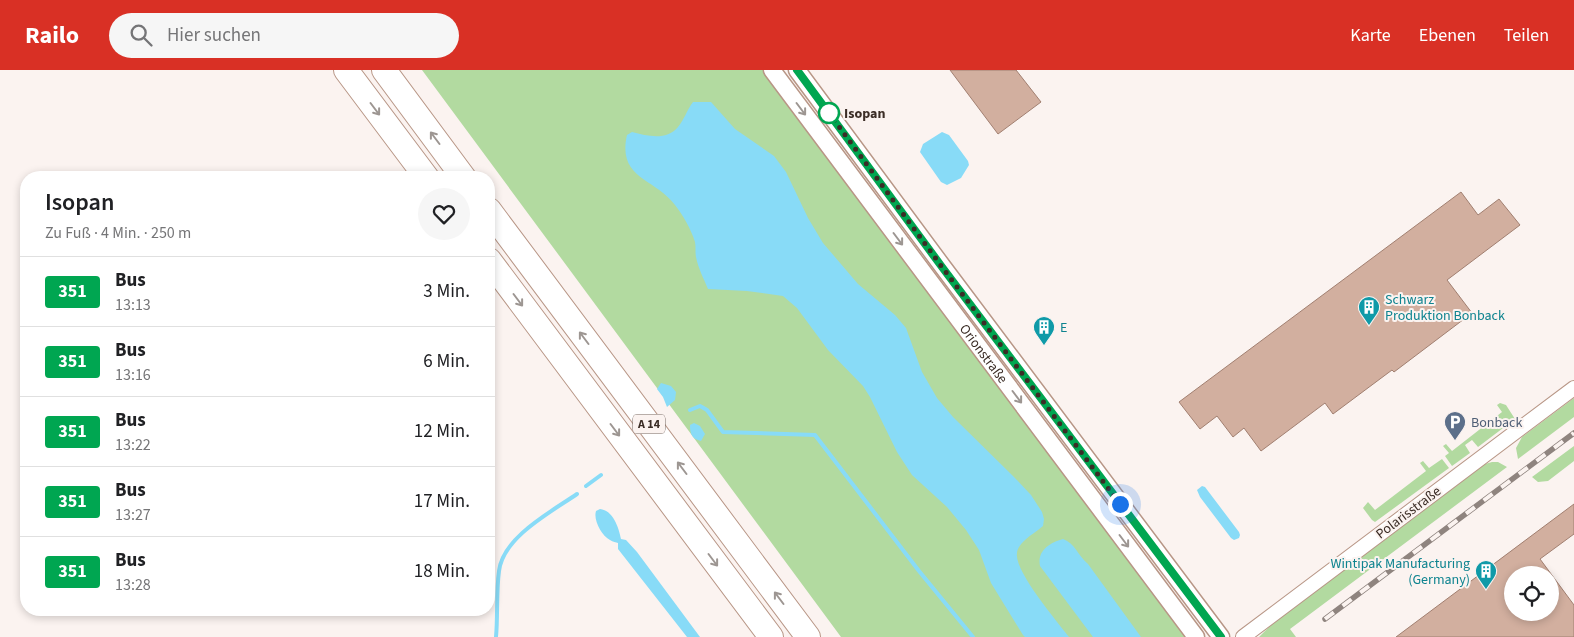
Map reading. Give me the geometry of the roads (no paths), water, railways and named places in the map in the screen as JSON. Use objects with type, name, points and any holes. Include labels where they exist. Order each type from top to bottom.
[{"type":"highway","points":[[346,70],[422,171]]},
{"type":"highway","points":[[384,70],[459,171]]},
{"type":"highway","name":"A 14","points":[[495,218],[808,637]]},
{"type":"highway","name":"A 14","points":[[495,268],[770,637]]},
{"type":"street","name":"Orionstraße","points":[[772,70],[1196,637]]},
{"type":"street","name":"Orionstraße","points":[[797,70],[942,267],[1221,637]]},
{"type":"street","name":"Polarisstraße","points":[[1243,637],[1574,388]]},
{"type":"water","points":[[693,102],[711,102],[735,129],[774,156],[786,172],[808,218],[823,243],[858,284],[895,315],[906,328],[922,372],[937,398],[953,417],[1031,495],[1042,512],[1043,526],[1020,545],[1017,553],[1018,561],[1037,596],[1069,637],[1025,637],[1023,635],[991,583],[979,550],[966,530],[947,507],[912,475],[897,452],[863,386],[828,350],[797,308],[783,296],[747,291],[708,289],[697,261],[695,242],[684,218],[667,196],[633,169],[627,161],[625,150],[627,135],[632,132],[662,136],[673,131],[678,127]]},
{"type":"water","points":[[942,132],[949,135],[969,165],[961,178],[947,185],[941,182],[920,152],[923,144]]},
{"type":"water","points":[[661,383],[671,386],[676,392],[675,400],[667,407],[657,389]]},
{"type":"water","points":[[694,423],[700,426],[705,434],[701,441],[695,439],[691,433],[690,425]]},
{"type":"water","points":[[1202,486],[1205,487],[1239,532],[1239,538],[1234,540],[1231,538],[1200,497],[1197,490]]},
{"type":"water","points":[[600,509],[605,510],[612,516],[621,539],[626,540],[637,552],[700,637],[687,637],[618,549],[618,543],[611,541],[604,535],[595,515],[596,511]]},
{"type":"water","points":[[1063,539],[1071,543],[1088,564],[1141,637],[1093,637],[1040,566],[1040,556],[1045,548]]},
{"type":"waterway","points":[[690,410],[700,406],[707,410],[723,432],[815,435],[919,571],[973,637]]},
{"type":"waterway","points":[[586,486],[601,475]]},
{"type":"waterway","points":[[496,637],[498,579],[502,559],[509,547],[519,536],[542,517],[577,494]]},
{"type":"railway","points":[[1325,619],[1574,433]]},
{"type":"place","name":"Isopan","points":[[829,113]]},
{"type":"place","name":"Schwarz Produktion Bonback","points":[[1369,326]]},
{"type":"place","name":"E","points":[[1044,346]]},
{"type":"place","name":"Bonback","points":[[1455,441]]},
{"type":"place","name":"Wintipak Manufacturing (Germany)","points":[[1486,590]]}]
